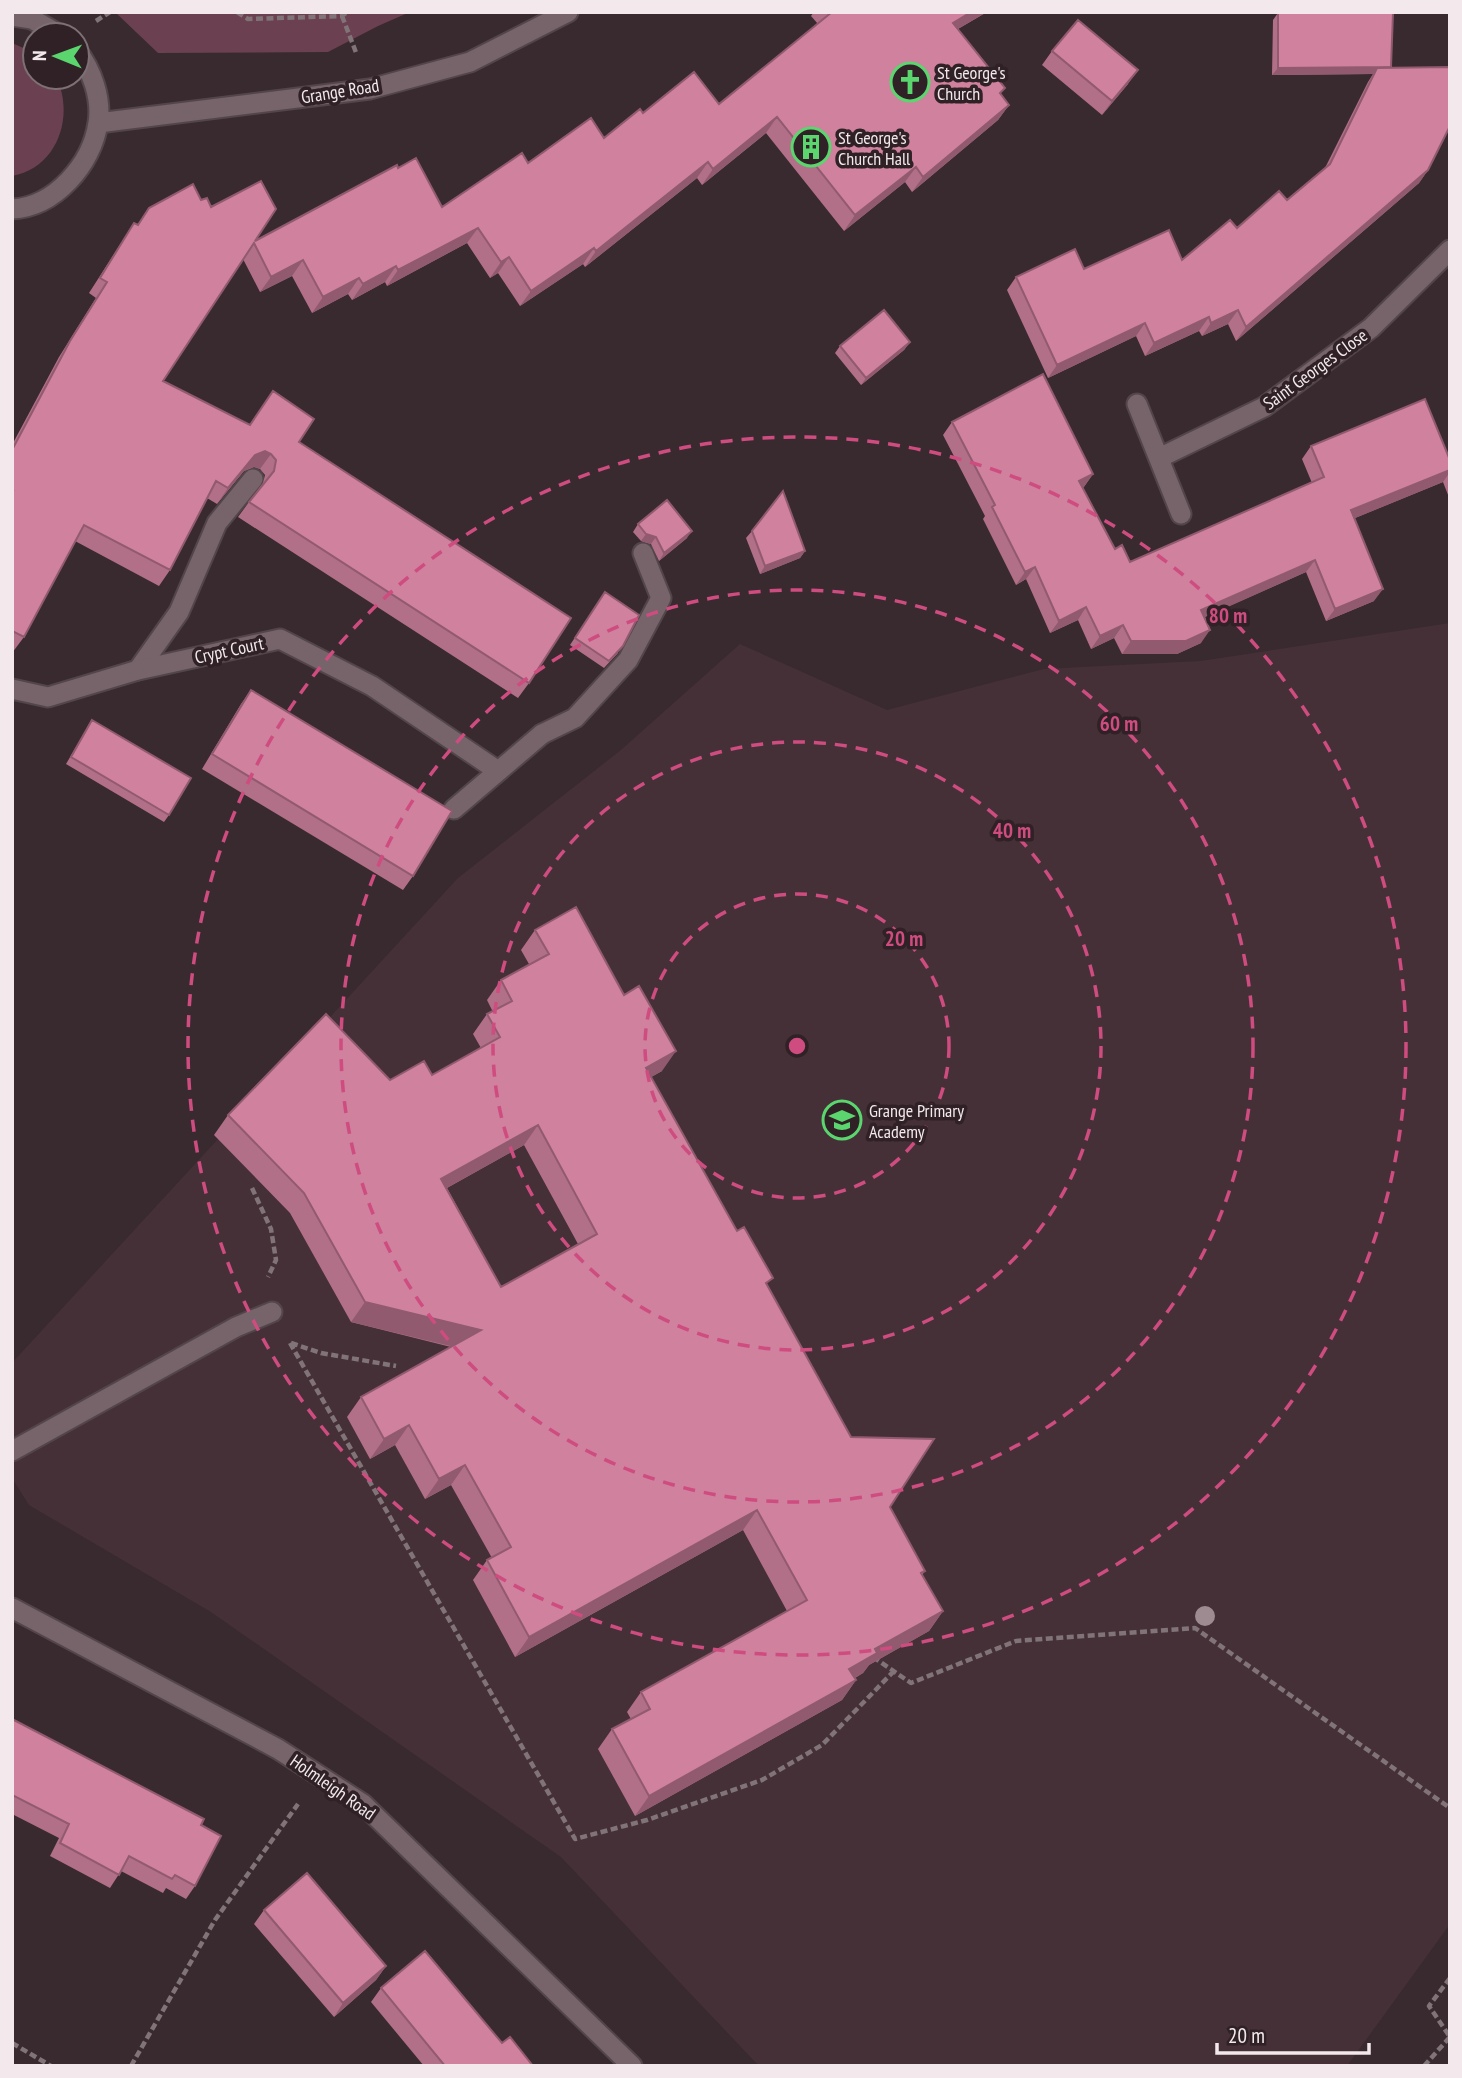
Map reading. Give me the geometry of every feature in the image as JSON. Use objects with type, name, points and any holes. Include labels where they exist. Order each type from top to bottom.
[{"type":"street","name":"Grange Road","points":[[98,123],[370,89],[470,62],[568,12]]},
{"type":"street","points":[[12,16],[33,15]]},
{"type":"street","points":[[12,209],[20,209],[51,197],[83,165],[98,123],[98,101],[91,75]]},
{"type":"street","name":"Saint Georges Close","points":[[1159,458],[1264,407],[1371,328],[1450,250]]},
{"type":"street","points":[[1137,404],[1181,514]]},
{"type":"street","points":[[138,670],[179,612],[216,523],[253,479]]},
{"type":"street","points":[[454,808],[542,734],[575,718],[628,660],[660,598],[643,553]]},
{"type":"street","name":"Crypt Court","points":[[12,690],[48,696],[138,670],[280,639],[372,687],[498,771]]},
{"type":"street","points":[[12,1451],[236,1327],[272,1312]]},
{"type":"street","name":"Holmleigh Road","points":[[12,1608],[278,1749],[363,1804],[632,2066]]},
{"type":"path","points":[[237,12],[248,19],[342,16],[347,12]]},
{"type":"path","points":[[252,1188],[271,1229],[276,1260],[261,1292],[575,1839],[647,1820],[762,1780],[822,1745],[894,1671]]},
{"type":"path","points":[[290,1343],[321,1353],[396,1366]]},
{"type":"path","points":[[864,1651],[911,1682],[1016,1641],[1195,1628],[1450,1808]]},
{"type":"path","points":[[131,2066],[215,1920],[319,1774]]},
{"type":"path","points":[[1424,2066],[1450,2037],[1429,2006],[1450,1978]]},
{"type":"path","points":[[12,2043],[51,2066]]},
{"type":"shaded area","points":[[115,12],[410,12],[328,52],[158,53]]},
{"type":"shaded area","points":[[12,43],[21,47],[21,91],[61,91],[64,107],[63,123],[51,151],[28,171],[12,176]]},
{"type":"shaded area","name":"Grange Primary Academy","points":[[1450,623],[1450,1924],[1347,2066],[759,2066],[561,1857],[211,1612],[29,1505],[12,1478],[12,1363],[458,878],[621,750],[740,644],[887,710],[1044,669],[1201,661]]},
{"type":"building","points":[[832,12],[971,12],[953,23],[1005,88],[1000,93],[1009,105],[923,177],[916,167],[855,215],[777,117],[713,169],[708,162],[596,251],[594,248],[531,291],[509,257],[501,262],[478,228],[398,270],[396,266],[363,284],[359,278],[323,297],[303,260],[271,277],[254,243],[163,381],[250,425],[273,391],[314,419],[299,442],[571,618],[529,683],[249,502],[274,471],[276,460],[265,451],[255,455],[228,488],[216,481],[170,570],[84,525],[24,637],[12,631],[12,450],[70,341],[107,282],[100,278],[134,223],[138,225],[149,208],[193,184],[201,200],[207,198],[211,207],[261,181],[276,209],[255,241],[397,165],[398,168],[416,158],[442,207],[522,153],[528,163],[591,118],[604,138],[640,109],[643,113],[694,72],[719,104]]},
{"type":"building","points":[[1278,13],[1393,13],[1391,67],[1278,68]]},
{"type":"building","points":[[1078,20],[1138,70],[1112,101],[1052,51]]},
{"type":"building","points":[[1450,67],[1450,126],[1428,170],[1246,327],[1238,310],[1211,323],[1209,317],[1154,343],[1145,323],[1057,365],[1016,277],[1075,249],[1084,269],[1169,230],[1182,260],[1230,220],[1237,228],[1279,191],[1287,200],[1330,164],[1377,68]]},
{"type":"building","points":[[884,310],[910,342],[866,378],[840,346]]},
{"type":"building","points":[[1043,374],[1093,474],[1079,481],[1115,549],[1122,545],[1130,562],[1324,477],[1311,446],[1425,399],[1450,460],[1450,470],[1351,510],[1383,589],[1335,609],[1315,560],[1201,610],[1210,630],[1186,641],[1131,641],[1123,625],[1100,636],[1086,607],[1059,621],[1035,567],[1025,572],[992,507],[995,505],[952,422]]},
{"type":"building","points":[[783,491],[805,551],[765,566],[752,531]]},
{"type":"building","points":[[667,500],[692,531],[664,553],[656,537],[646,534],[638,524]]},
{"type":"building","points":[[605,592],[639,615],[623,646],[609,661],[575,638]]},
{"type":"building","points":[[251,690],[452,811],[413,876],[212,754]]},
{"type":"building","points":[[92,720],[191,778],[169,815],[71,757]]},
{"type":"building","points":[[576,907],[624,995],[639,986],[676,1051],[646,1068],[737,1231],[744,1227],[773,1278],[766,1283],[851,1437],[934,1439],[890,1507],[925,1571],[921,1573],[943,1611],[875,1649],[877,1653],[849,1669],[856,1680],[649,1796],[612,1729],[650,1709],[641,1692],[807,1600],[757,1510],[529,1637],[487,1560],[511,1547],[465,1465],[439,1479],[409,1425],[384,1439],[361,1397],[481,1330],[365,1302],[304,1193],[228,1115],[326,1014],[390,1080],[424,1061],[432,1075],[500,1037],[487,1014],[512,1001],[501,980],[549,954],[535,930]],"holes":[[[538,1125],[597,1234],[501,1287],[441,1179]]]},
{"type":"building","points":[[12,1719],[204,1819],[201,1825],[221,1836],[195,1886],[175,1875],[172,1879],[129,1856],[119,1875],[60,1843],[69,1824],[12,1795]]},
{"type":"building","points":[[307,1873],[386,1966],[343,2003],[264,1910]]},
{"type":"building","points":[[425,1951],[502,2043],[510,2037],[533,2066],[445,2066],[381,1988]]},
{"type":"place","name":"St George's Church","points":[[910,82]]},
{"type":"place","name":"St George's Church Hall","points":[[811,147]]},
{"type":"place","name":"Grange Primary Academy","points":[[842,1120]]}]
